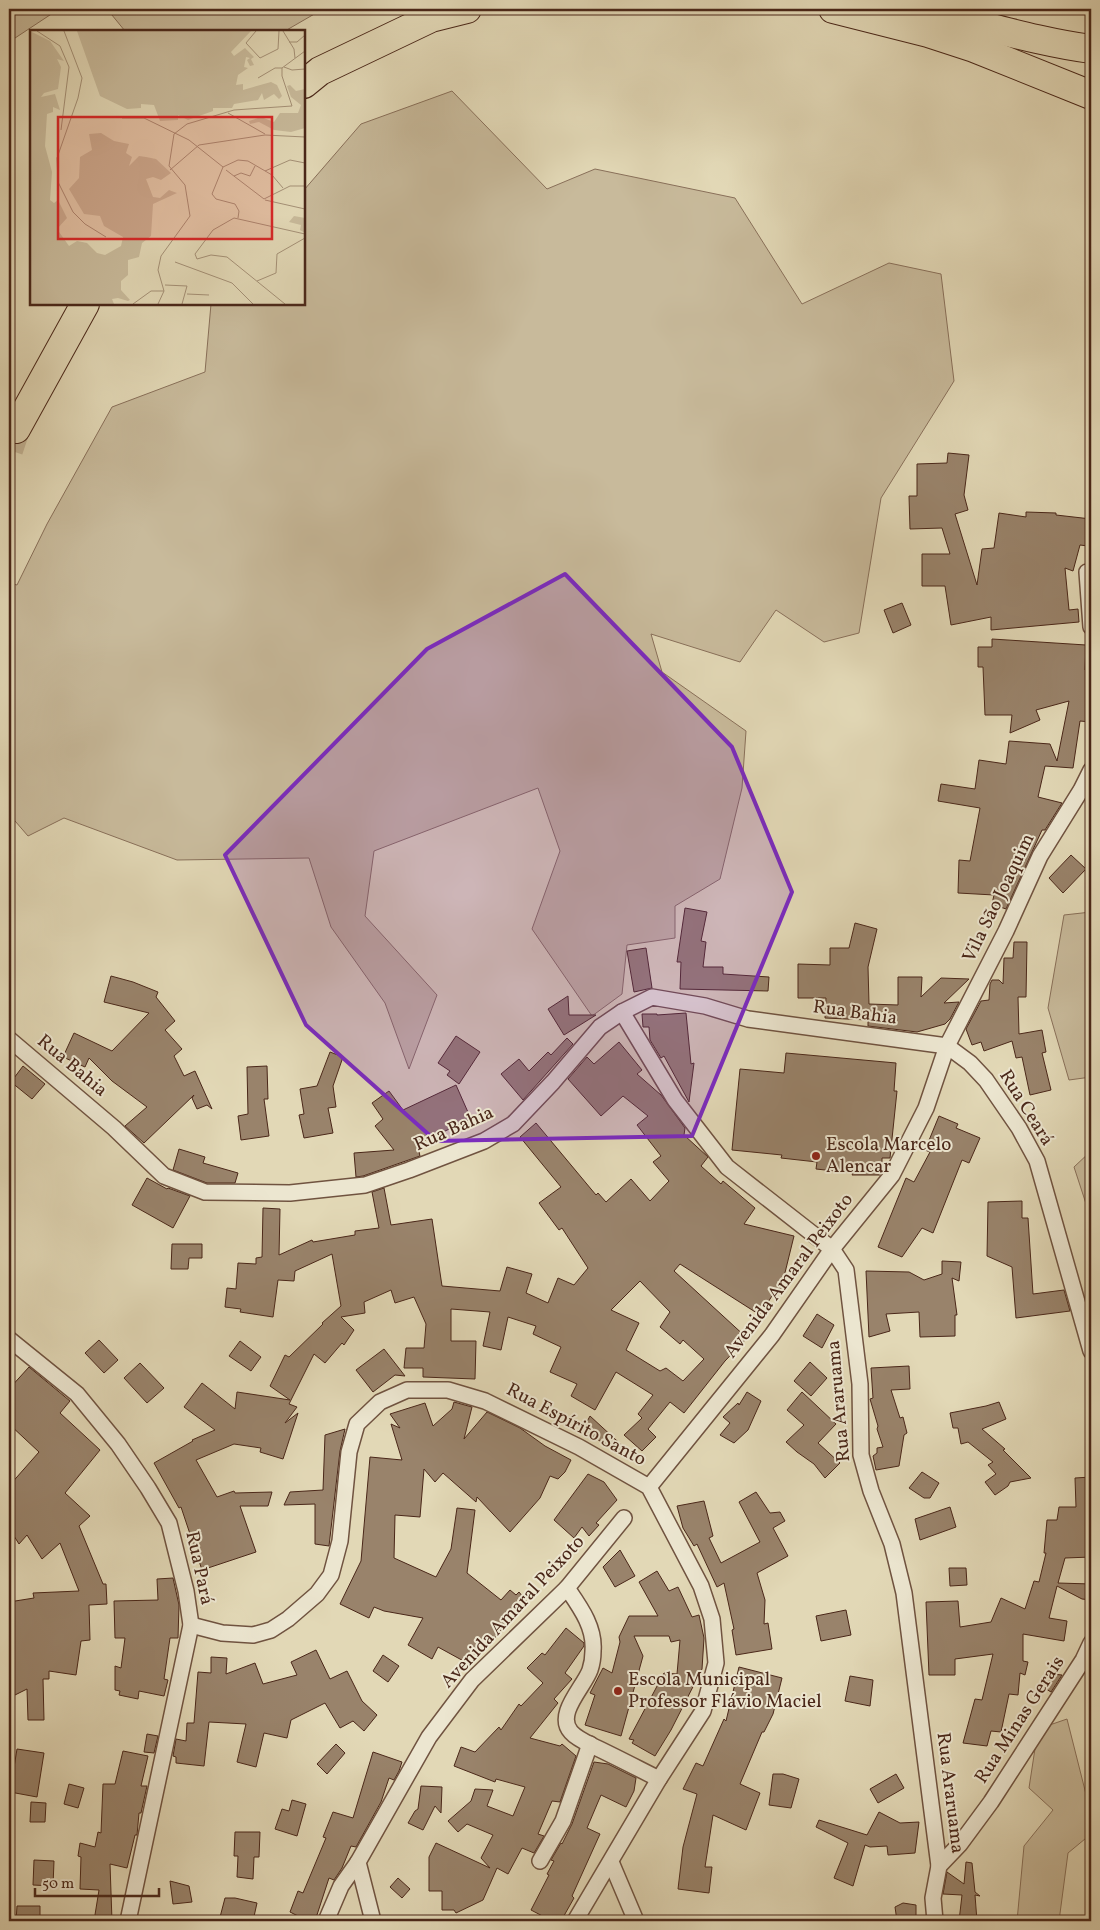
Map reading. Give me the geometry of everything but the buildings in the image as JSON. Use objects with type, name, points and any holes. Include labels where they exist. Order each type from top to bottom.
[{"type":"highway","points":[[305,83],[320,70],[431,18],[467,9]]},
{"type":"highway","points":[[833,9],[928,33],[974,48],[1091,95]]},
{"type":"highway","points":[[912,9],[951,17],[1059,45],[1091,49]]},
{"type":"highway","points":[[16,429],[85,305]]},
{"type":"street","points":[[1087,572],[1091,627]]},
{"type":"street","name":"Vila São Joaquim","points":[[947,1046],[1006,931],[1040,856],[1081,790],[1091,770]]},
{"type":"street","name":"Rua Bahia","points":[[9,1039],[114,1128],[164,1176],[205,1192],[290,1193],[365,1185],[484,1141],[513,1124],[553,1082],[600,1027],[622,1012],[652,997],[705,1006],[748,1019],[947,1046]]},
{"type":"street","name":"Rua Araruama","points":[[622,1012],[676,1100],[727,1167],[832,1249],[846,1270],[860,1384],[861,1455],[871,1491],[892,1544],[904,1592],[939,1866]]},
{"type":"street","name":"Avenida Amaral Peixoto","points":[[649,1487],[772,1335],[832,1249],[892,1175],[926,1108],[947,1046]]},
{"type":"street","name":"Rua Ceará","points":[[947,1046],[970,1063],[986,1080],[1019,1128],[1037,1161],[1091,1351]]},
{"type":"street","name":"Rua Pará","points":[[9,1339],[78,1394],[118,1444],[169,1523],[186,1590],[191,1625],[128,1921]]},
{"type":"street","name":"Rua Espírito Santo","points":[[191,1625],[222,1634],[253,1635],[272,1630],[317,1594],[331,1575],[340,1541],[349,1452],[357,1424],[380,1402],[407,1390],[448,1390],[485,1400],[579,1447],[649,1487],[701,1586],[712,1619],[716,1663],[703,1711],[659,1779],[575,1921]]},
{"type":"street","name":"Avenida Amaral Peixoto","points":[[326,1921],[341,1886],[358,1862],[429,1737],[472,1680],[567,1588],[624,1518]]},
{"type":"street","points":[[567,1588],[582,1610],[592,1631],[594,1650],[590,1669],[566,1717],[568,1728],[572,1733],[590,1744],[659,1779]]},
{"type":"street","name":"Rua Minas Gerais","points":[[939,1866],[960,1844],[991,1802],[1083,1660],[1091,1643]]},
{"type":"street","points":[[540,1861],[563,1821],[590,1744]]},
{"type":"street","points":[[358,1862],[372,1921]]},
{"type":"street","points":[[611,1862],[636,1921]]},
{"type":"street","points":[[935,1921],[933,1898],[939,1866]]},
{"type":"highlighted area","points":[[565,574],[732,747],[792,892],[692,1136],[436,1141],[306,1025],[225,855],[427,649]]},
{"type":"shaded area","points":[[9,9],[59,9],[9,42]]},
{"type":"shaded area","points":[[107,9],[323,9],[287,30],[124,30]]},
{"type":"shaded area","points":[[452,91],[547,189],[595,169],[735,198],[802,304],[889,263],[941,274],[954,381],[881,498],[859,633],[824,642],[776,610],[740,662],[651,634],[662,672],[746,731],[742,788],[720,879],[675,906],[675,938],[627,945],[622,994],[592,1016],[532,929],[560,851],[538,788],[374,851],[365,916],[437,995],[409,1069],[385,1003],[331,927],[309,858],[177,860],[64,818],[28,836],[9,814],[9,583],[17,585],[47,524],[112,407],[205,372],[211,305],[305,305],[305,189],[361,124]]},
{"type":"shaded area","points":[[1091,912],[1091,1077],[1069,1080],[1048,1008],[1064,915]]},
{"type":"shaded area","points":[[1091,1151],[1091,1219],[1074,1167]]},
{"type":"shaded area","points":[[1067,1719],[1091,1814],[1091,1834],[1068,1853],[1059,1921],[1017,1921],[1024,1846],[1053,1810],[1029,1788],[1038,1729]]},
{"type":"tunnel","points":[[9,450],[16,429]]},
{"type":"place","name":"Escola Marcelo Alencar","points":[[816,1156]]},
{"type":"place","name":"Escola Municipal Professor Flávio Maciel","points":[[618,1691]]}]
